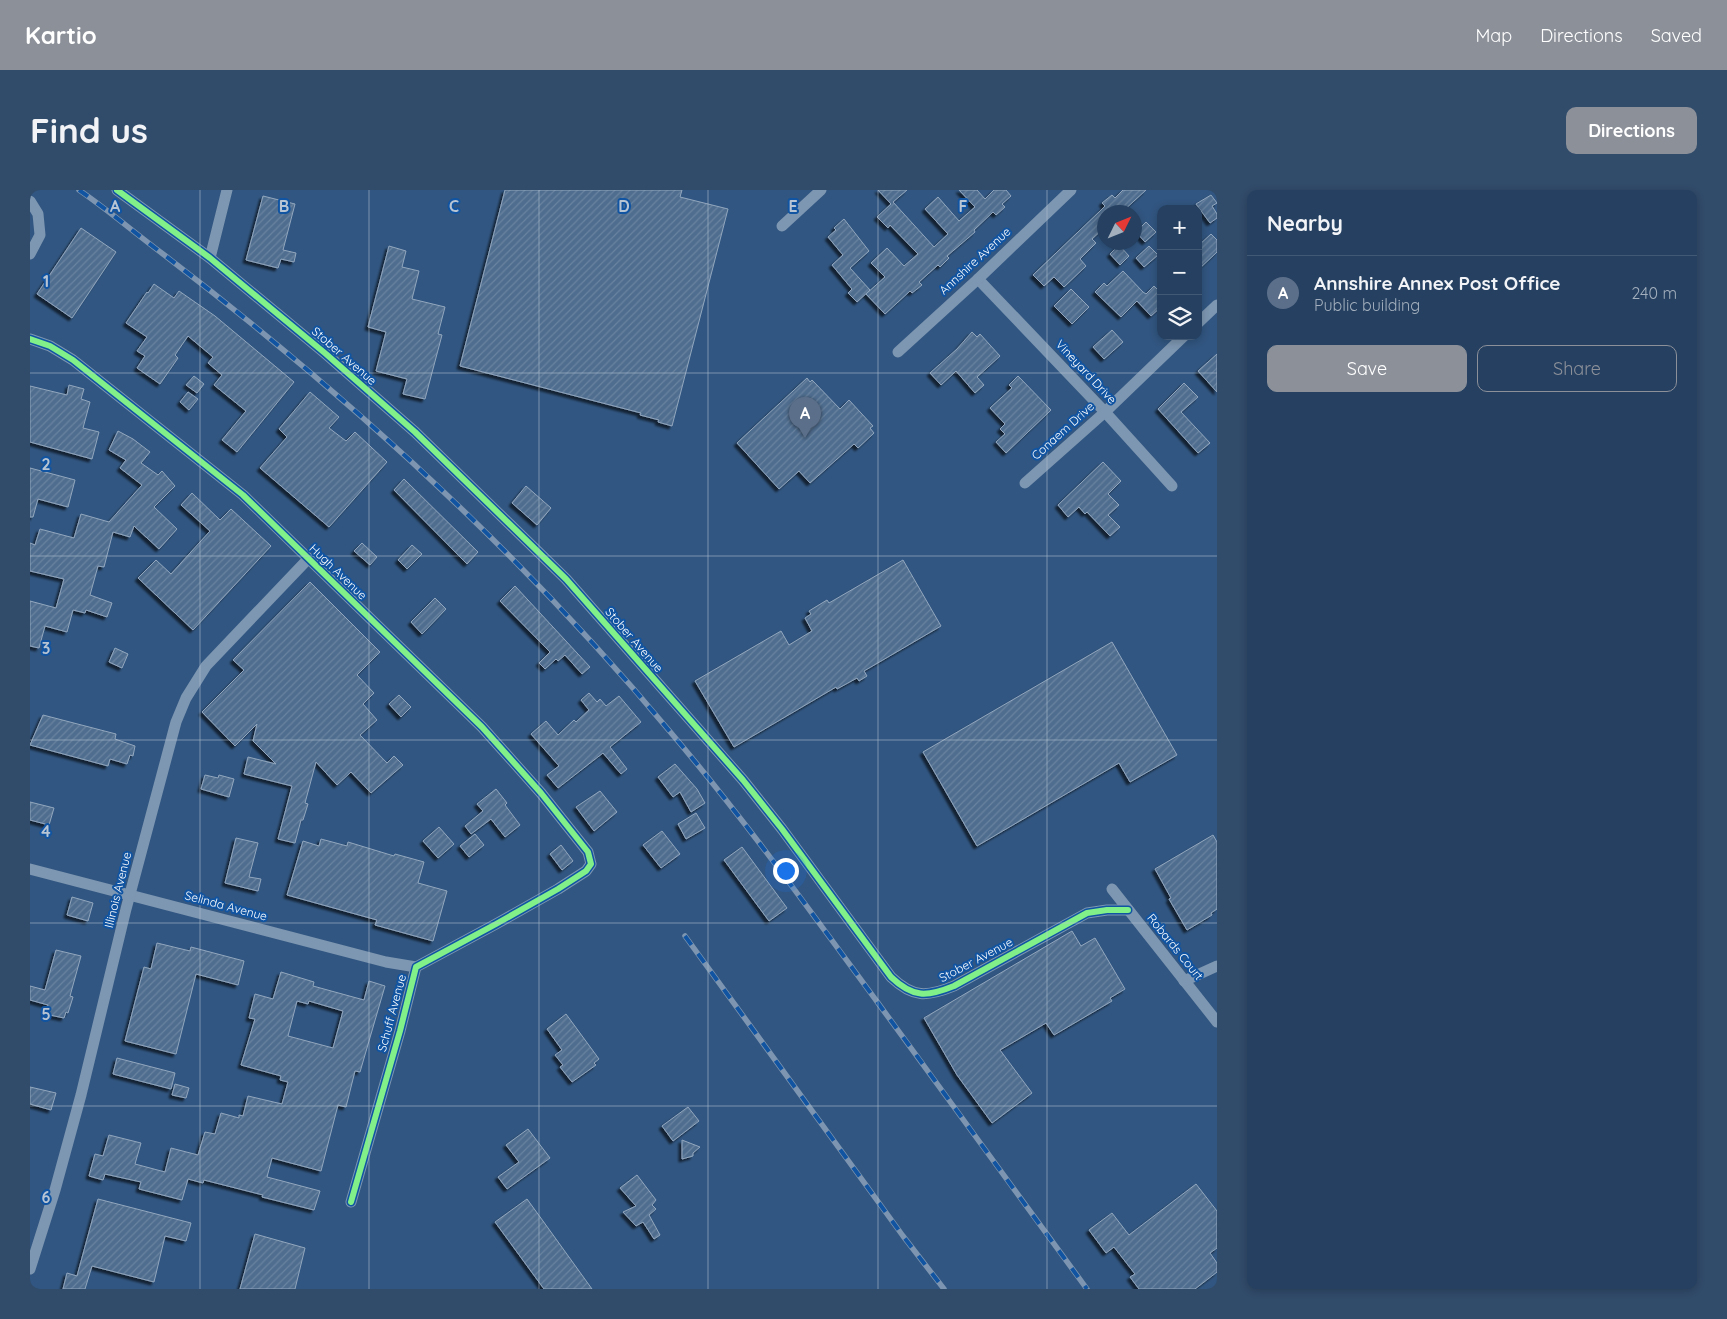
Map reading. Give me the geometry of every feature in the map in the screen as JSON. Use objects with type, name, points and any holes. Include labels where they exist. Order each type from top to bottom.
[{"type":"street","name":"Stober Avenue","points":[[117,190],[210,258],[326,354],[415,432],[566,579],[743,780],[782,829],[891,977],[900,986],[926,995],[938,992],[954,986],[1087,913],[1107,910],[1128,910]]},
{"type":"street","points":[[210,258],[227,190]]},
{"type":"street","points":[[782,226],[821,190]]},
{"type":"street","name":"Annshire Avenue","points":[[898,352],[1071,190]]},
{"type":"street","points":[[30,202],[38,214],[40,235],[30,254]]},
{"type":"street","name":"Vineyard Drive","points":[[978,279],[1105,412],[1172,486]]},
{"type":"street","points":[[1202,319],[1217,305]]},
{"type":"street","name":"Hugh Avenue","points":[[30,339],[58,350],[106,384],[226,480],[383,630],[508,755],[579,840],[588,852],[591,864]]},
{"type":"street","name":"Conaem Drive","points":[[1025,483],[1105,412],[1180,340]]},
{"type":"street","name":"Illinois Avenue","points":[[30,1269],[55,1190],[81,1095],[169,742],[186,698],[206,666],[308,559]]},
{"type":"street","name":"Schuff Avenue","points":[[352,1202],[416,967],[558,889],[586,871],[591,864]]},
{"type":"street","name":"Selinda Avenue","points":[[30,869],[386,962],[416,967]]},
{"type":"street","name":"Robards Court","points":[[1112,889],[1217,1022]]},
{"type":"street","points":[[1184,981],[1217,966]]},
{"type":"building","points":[[505,190],[682,190],[680,197],[728,209],[672,426],[640,415],[641,413],[460,366]]},
{"type":"building","points":[[878,190],[907,190],[893,202],[934,247],[948,234],[925,209],[938,197],[959,221],[975,207],[959,190],[977,190],[985,199],[994,190],[1006,190],[1011,196],[1002,204],[1005,207],[996,215],[993,212],[974,230],[975,232],[947,256],[949,258],[940,267],[938,265],[919,282],[922,285],[912,293],[910,291],[885,314],[866,294],[885,277],[871,263],[887,248],[904,266],[918,254],[890,225],[888,228],[877,217],[891,204]]},
{"type":"building","points":[[1123,190],[1146,190],[1130,205],[1104,205],[1102,203],[1112,195],[1115,198]]},
{"type":"building","points":[[1211,195],[1217,203],[1212,206],[1217,214],[1217,218],[1210,223],[1202,212],[1202,205],[1196,204]]},
{"type":"building","points":[[263,196],[295,204],[283,250],[296,253],[294,262],[281,259],[278,268],[246,260]]},
{"type":"building","points":[[1097,214],[1097,234],[1092,239],[1096,243],[1080,259],[1086,266],[1064,287],[1054,277],[1044,286],[1033,275]]},
{"type":"building","points":[[844,219],[869,251],[850,268],[870,290],[857,302],[848,293],[852,289],[832,265],[843,255],[828,237]]},
{"type":"building","points":[[1146,222],[1156,232],[1145,242],[1142,239],[1142,226]]},
{"type":"building","points":[[81,228],[116,252],[72,318],[37,294]]},
{"type":"building","points":[[1211,234],[1217,240],[1217,252],[1202,266],[1202,250],[1202,242]]},
{"type":"building","points":[[389,246],[406,251],[402,267],[419,271],[412,299],[445,307],[438,334],[442,335],[425,399],[403,394],[407,379],[376,371],[386,332],[368,327]]},
{"type":"building","points":[[1149,246],[1157,254],[1144,267],[1136,258]]},
{"type":"building","points":[[1114,250],[1124,250],[1129,256],[1120,265],[1110,254]]},
{"type":"building","points":[[1123,271],[1146,294],[1154,286],[1157,289],[1157,311],[1151,316],[1137,301],[1121,317],[1095,292],[1104,283],[1107,286]]},
{"type":"building","points":[[154,284],[174,298],[179,291],[215,316],[294,382],[237,452],[222,440],[246,411],[214,385],[222,375],[208,363],[213,357],[188,336],[175,355],[178,358],[160,384],[137,368],[145,356],[137,351],[147,337],[126,323]]},
{"type":"building","points":[[1071,289],[1089,307],[1072,324],[1054,306]]},
{"type":"building","points":[[1112,330],[1123,342],[1104,359],[1093,347]]},
{"type":"building","points":[[972,332],[977,337],[980,334],[1000,356],[977,377],[984,385],[975,393],[956,371],[941,385],[930,373],[957,349]]},
{"type":"building","points":[[1217,354],[1217,392],[1198,371]]},
{"type":"building","points":[[194,376],[204,384],[197,393],[186,385]]},
{"type":"building","points":[[1018,376],[1051,410],[1006,453],[996,442],[1005,434],[1000,429],[1005,424],[990,408],[1012,388],[1009,385]]},
{"type":"building","points":[[807,378],[810,382],[812,380],[840,409],[849,400],[873,426],[870,428],[874,433],[858,448],[854,444],[810,483],[799,471],[779,489],[737,443]]},
{"type":"building","points":[[1184,383],[1198,397],[1181,412],[1210,443],[1198,453],[1158,409]]},
{"type":"building","points":[[69,385],[84,389],[81,399],[90,402],[83,428],[99,432],[92,459],[30,442],[30,386],[67,395]]},
{"type":"building","points":[[188,392],[198,399],[189,410],[180,402]]},
{"type":"building","points":[[310,392],[339,417],[329,428],[346,441],[355,432],[387,462],[329,527],[260,468],[287,437],[279,429]]},
{"type":"building","points":[[118,431],[133,439],[150,452],[141,463],[158,475],[162,471],[175,486],[154,507],[177,529],[159,549],[134,526],[130,537],[113,532],[104,567],[98,566],[90,595],[112,603],[107,617],[86,610],[85,613],[73,610],[67,632],[45,626],[39,648],[30,646],[30,601],[56,608],[64,579],[30,571],[30,543],[35,545],[40,529],[74,538],[81,514],[109,522],[142,485],[120,468],[126,460],[109,450]]},
{"type":"building","points":[[1103,462],[1121,481],[1108,494],[1119,505],[1108,515],[1120,527],[1110,536],[1087,512],[1085,514],[1079,507],[1068,517],[1058,505]]},
{"type":"building","points":[[30,468],[75,480],[68,507],[38,499],[33,517],[30,517]]},
{"type":"building","points":[[404,479],[478,552],[467,564],[394,490]]},
{"type":"building","points":[[526,486],[551,508],[537,525],[512,503]]},
{"type":"building","points":[[192,493],[220,520],[231,509],[271,546],[193,630],[138,578],[156,560],[171,574],[210,531],[181,505]]},
{"type":"building","points":[[362,543],[377,557],[370,565],[354,551]]},
{"type":"building","points":[[412,545],[422,554],[407,569],[398,560]]},
{"type":"building","points":[[903,560],[941,626],[864,671],[867,676],[859,681],[857,678],[837,689],[836,687],[734,747],[695,681],[781,631],[789,645],[812,631],[805,618],[811,614],[809,611],[827,600],[829,603]]},
{"type":"building","points":[[310,582],[380,652],[357,675],[374,693],[363,704],[377,720],[360,735],[387,763],[394,756],[403,765],[371,793],[351,772],[337,785],[316,762],[305,803],[308,804],[303,820],[301,820],[295,843],[278,839],[292,786],[244,774],[248,757],[276,764],[253,741],[257,724],[235,746],[202,712],[244,670],[233,660]]},
{"type":"building","points":[[515,586],[590,667],[582,674],[565,655],[558,661],[556,659],[545,669],[539,663],[550,652],[500,601]]},
{"type":"building","points":[[435,598],[446,609],[422,634],[411,622]]},
{"type":"building","points":[[1112,642],[1177,755],[1130,782],[1119,763],[977,846],[923,752]]},
{"type":"building","points":[[115,648],[128,654],[122,668],[109,662]]},
{"type":"building","points":[[589,693],[597,702],[600,699],[606,706],[619,696],[641,722],[610,747],[627,769],[621,774],[603,753],[558,788],[547,775],[559,766],[531,734],[546,721],[558,735],[574,720],[576,722],[589,710],[581,700]]},
{"type":"building","points":[[399,695],[411,707],[401,717],[389,704]]},
{"type":"building","points":[[43,715],[116,734],[115,739],[135,746],[133,756],[130,755],[127,764],[110,759],[108,766],[30,745]]},
{"type":"building","points":[[675,764],[697,789],[705,803],[691,812],[680,792],[673,797],[658,777]]},
{"type":"building","points":[[205,775],[218,778],[219,775],[234,779],[229,797],[201,789]]},
{"type":"building","points":[[496,789],[520,825],[505,837],[491,819],[471,834],[465,826],[483,811],[477,804]]},
{"type":"building","points":[[600,791],[617,812],[594,831],[576,807]]},
{"type":"building","points":[[30,802],[54,808],[49,825],[30,820]]},
{"type":"building","points":[[696,813],[705,828],[686,839],[678,824]]},
{"type":"building","points":[[439,827],[454,844],[438,858],[423,841]]},
{"type":"building","points":[[662,831],[680,854],[661,868],[643,845]]},
{"type":"building","points":[[475,834],[484,845],[469,857],[460,846]]},
{"type":"building","points":[[1213,835],[1217,842],[1217,909],[1211,913],[1212,915],[1187,930],[1169,899],[1171,898],[1155,869]]},
{"type":"building","points":[[236,838],[258,843],[249,877],[261,879],[258,891],[225,883]]},
{"type":"building","points":[[321,839],[347,846],[348,842],[394,856],[395,854],[424,862],[418,883],[447,891],[433,941],[375,925],[377,920],[287,895],[303,841],[319,846]]},
{"type":"building","points":[[561,845],[573,861],[562,870],[550,854]]},
{"type":"building","points":[[742,847],[787,908],[769,921],[724,860]]},
{"type":"building","points":[[72,897],[93,903],[88,921],[67,915]]},
{"type":"building","points":[[1072,931],[1081,946],[1095,938],[1125,989],[1110,998],[1112,1001],[1054,1035],[1046,1023],[1000,1050],[1032,1093],[992,1123],[957,1075],[924,1018]]},
{"type":"building","points":[[157,943],[190,951],[191,947],[244,961],[238,985],[196,974],[176,1054],[125,1041],[144,967],[151,969]]},
{"type":"building","points":[[56,950],[81,956],[70,996],[73,997],[68,1013],[66,1012],[64,1018],[45,1014],[48,1005],[30,1000],[30,986],[45,990]]},
{"type":"building","points":[[281,972],[314,982],[313,986],[364,1000],[369,981],[385,986],[360,1072],[355,1071],[346,1107],[338,1105],[321,1171],[272,1158],[267,1177],[320,1191],[314,1210],[204,1180],[203,1183],[188,1179],[182,1200],[139,1189],[141,1182],[105,1174],[103,1180],[89,1176],[95,1154],[103,1156],[109,1135],[141,1143],[135,1164],[165,1172],[171,1148],[198,1155],[205,1132],[215,1134],[221,1113],[239,1118],[239,1115],[243,1116],[248,1096],[282,1104],[288,1082],[280,1080],[281,1076],[241,1065],[255,1019],[249,1018],[255,994],[273,999]],"holes":[[[297,1001],[308,1004],[309,1001],[343,1011],[333,1048],[288,1036]]]},
{"type":"building","points":[[566,1014],[599,1059],[594,1063],[596,1065],[572,1082],[560,1067],[563,1065],[555,1055],[562,1050],[547,1029]]},
{"type":"building","points":[[117,1058],[175,1073],[171,1089],[113,1074]]},
{"type":"building","points":[[175,1084],[189,1088],[186,1098],[172,1095]]},
{"type":"building","points":[[30,1087],[56,1093],[51,1110],[30,1104]]},
{"type":"building","points":[[688,1107],[699,1121],[673,1141],[662,1126]]},
{"type":"building","points":[[528,1129],[550,1158],[507,1189],[498,1177],[519,1162],[506,1145]]},
{"type":"building","points":[[682,1140],[700,1147],[693,1153],[693,1156],[682,1159]]},
{"type":"building","points":[[637,1175],[656,1200],[652,1205],[656,1209],[649,1215],[660,1235],[654,1239],[643,1222],[636,1226],[623,1212],[636,1206],[620,1188]]},
{"type":"building","points":[[1196,1184],[1217,1211],[1217,1248],[1210,1253],[1217,1263],[1217,1272],[1195,1289],[1139,1289],[1130,1277],[1135,1274],[1114,1247],[1106,1253],[1089,1230],[1112,1213],[1129,1235]]},
{"type":"building","points":[[98,1199],[191,1223],[186,1241],[165,1236],[154,1282],[92,1266],[85,1289],[63,1289],[67,1273],[77,1276]]},
{"type":"building","points":[[527,1199],[592,1289],[544,1289],[495,1222]]},
{"type":"building","points":[[255,1234],[305,1248],[295,1289],[240,1289]]},
{"type":"railway","points":[[79,190],[232,308],[366,421],[494,540],[615,668],[726,800],[777,867],[1087,1289]]},
{"type":"railway","points":[[685,936],[903,1236],[944,1289]]},
{"type":"cycle path","points":[[117,190],[210,258],[326,354],[415,432],[566,579],[743,780],[782,829],[891,977],[906,989],[921,994],[944,990],[1087,913],[1107,910],[1128,910]]},
{"type":"cycle path","points":[[30,339],[50,346],[73,360],[243,495],[482,727],[541,793],[588,852],[591,864],[586,871],[558,889],[416,967],[400,1031],[351,1202]]},
{"type":"place","name":"Annshire Annex Post Office","points":[[805,438]]}]
